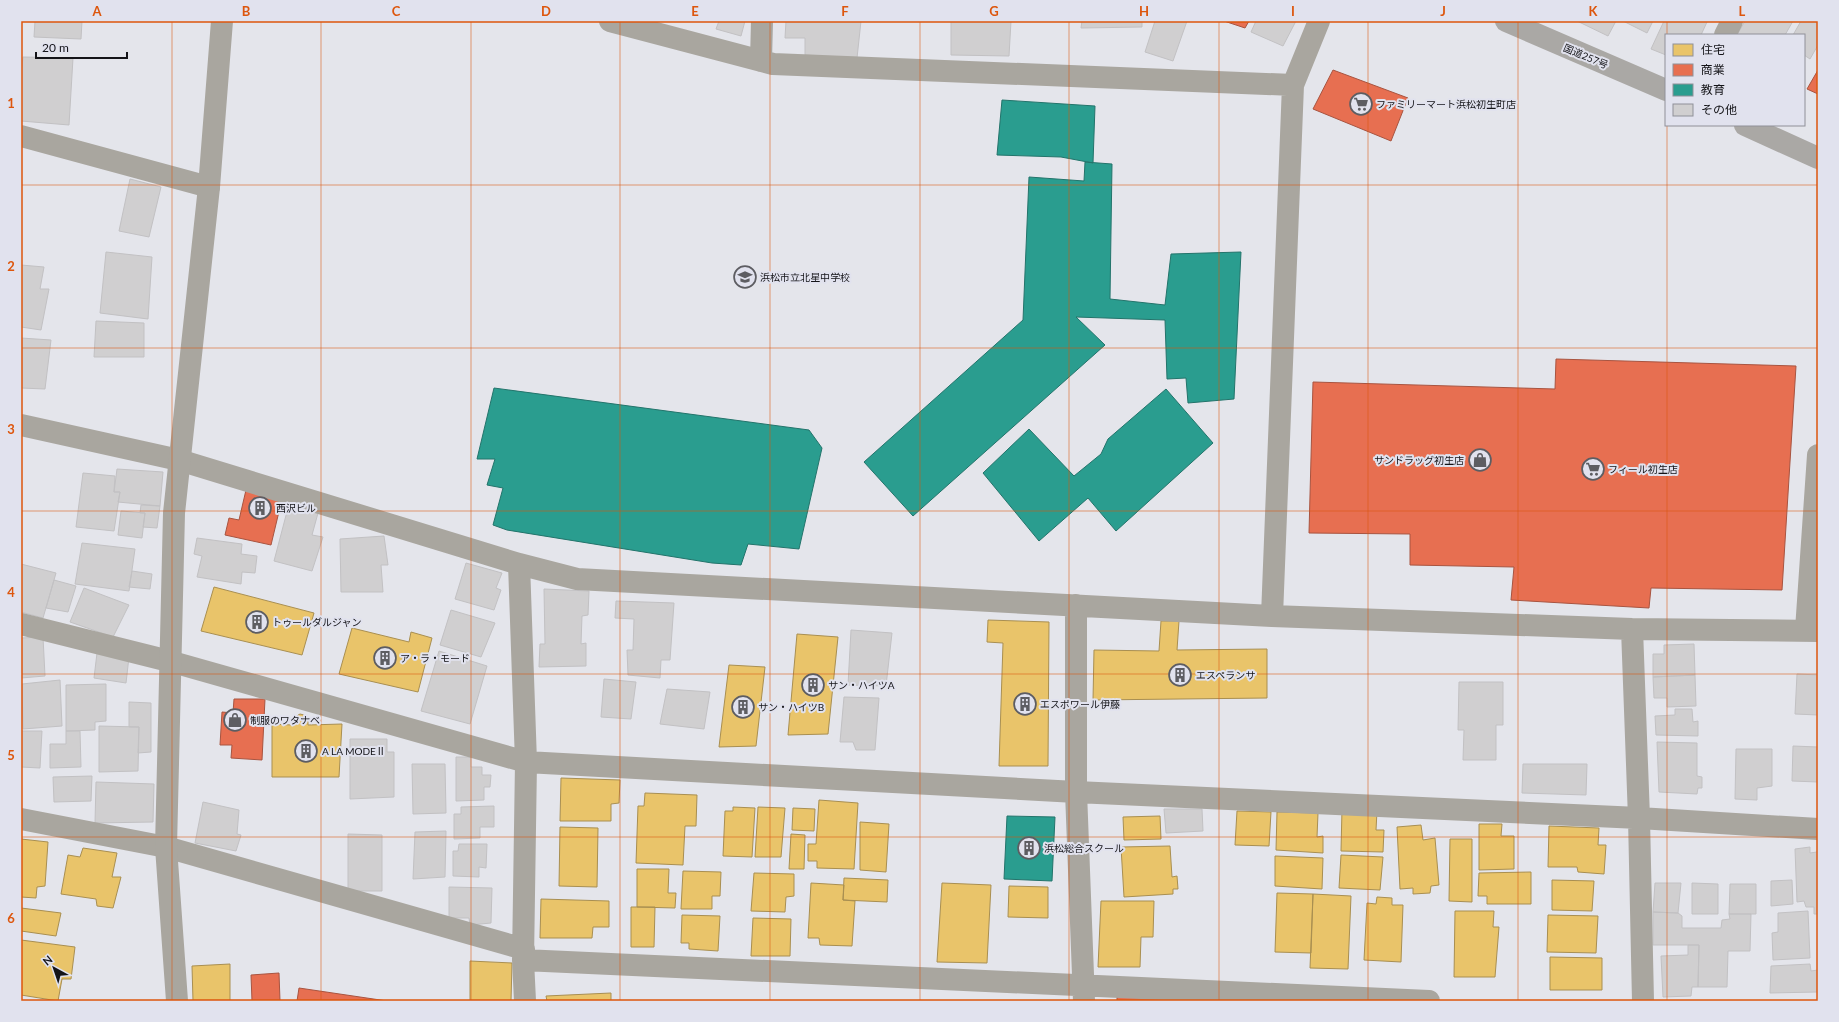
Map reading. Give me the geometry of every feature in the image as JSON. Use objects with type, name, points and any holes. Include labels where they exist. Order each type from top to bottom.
[{"type":"highway","name":"国道257号","points":[[1506,21],[1665,90]]},
{"type":"highway","points":[[1747,126],[1818,158]]},
{"type":"street","points":[[177,1001],[166,847],[174,513],[209,187],[222,21]]},
{"type":"street","points":[[610,21],[761,61],[781,64],[1293,85]]},
{"type":"street","points":[[761,61],[762,21]]},
{"type":"street","points":[[1272,616],[1293,85],[1319,21]]},
{"type":"street","points":[[1726,34],[1732,21]]},
{"type":"street","points":[[21,136],[209,187]]},
{"type":"street","points":[[21,425],[179,460],[519,564],[577,579],[1272,616],[1632,629],[1812,631],[1818,455]]},
{"type":"street","points":[[519,564],[526,762],[523,955],[525,1001]]},
{"type":"street","points":[[1076,605],[1076,792],[1084,993]]},
{"type":"street","points":[[21,624],[170,661],[526,762],[1076,792],[1639,818],[1818,829]]},
{"type":"street","points":[[1632,629],[1639,818],[1643,1001]]},
{"type":"street","points":[[21,819],[166,847],[523,955],[1084,993],[1429,1001]]},
{"type":"building: 住宅","name":"トゥールダルジャン","points":[[214,587],[314,613],[302,655],[201,631]]},
{"type":"building: 住宅","name":"エスポワール伊藤","points":[[988,620],[1049,622],[1048,766],[999,766],[1003,643],[987,642]]},
{"type":"building: 住宅","name":"エスペランサ","points":[[1161,621],[1179,621],[1177,650],[1267,649],[1267,698],[1093,700],[1094,650],[1159,651]]},
{"type":"building: 住宅","name":"ア・ラ・モード","points":[[352,628],[409,642],[411,632],[432,638],[418,692],[339,674]]},
{"type":"building: 住宅","name":"サン・ハイツA","points":[[797,634],[838,637],[828,734],[788,735]]},
{"type":"building: 住宅","name":"サン・ハイツB","points":[[729,665],[765,667],[756,746],[719,747]]},
{"type":"building: 住宅","name":"A LA MODEⅡ","points":[[300,714],[308,718],[308,725],[342,724],[339,777],[272,777],[272,724],[292,725],[295,717]]},
{"type":"building: 住宅","points":[[561,778],[620,780],[619,803],[611,804],[611,821],[560,821]]},
{"type":"building: 住宅","points":[[645,793],[697,795],[696,826],[685,826],[683,865],[636,863],[638,806],[644,806]]},
{"type":"building: 住宅","points":[[819,800],[858,803],[854,869],[817,868],[817,861],[808,861],[808,844],[816,844]]},
{"type":"building: 住宅","points":[[733,807],[755,808],[752,857],[723,856],[725,811],[733,811]]},
{"type":"building: 住宅","points":[[758,807],[785,808],[781,857],[755,857]]},
{"type":"building: 住宅","points":[[793,808],[815,809],[814,831],[792,830]]},
{"type":"building: 住宅","points":[[1342,809],[1377,811],[1376,830],[1384,830],[1383,852],[1341,851]]},
{"type":"building: 住宅","points":[[1237,811],[1271,812],[1269,846],[1235,845]]},
{"type":"building: 住宅","points":[[1277,812],[1318,813],[1317,837],[1323,836],[1323,853],[1276,850]]},
{"type":"building: 住宅","points":[[1160,816],[1161,839],[1124,840],[1123,817]]},
{"type":"building: 住宅","points":[[860,822],[889,824],[886,872],[860,870]]},
{"type":"building: 住宅","points":[[1479,824],[1502,824],[1501,836],[1514,836],[1514,869],[1479,870]]},
{"type":"building: 住宅","points":[[1421,825],[1423,840],[1435,838],[1439,885],[1431,886],[1430,893],[1413,894],[1413,888],[1400,889],[1397,827]]},
{"type":"building: 住宅","points":[[1549,826],[1599,828],[1598,845],[1606,845],[1604,874],[1578,872],[1577,867],[1548,867]]},
{"type":"building: 住宅","points":[[560,827],[598,828],[597,887],[559,886]]},
{"type":"building: 住宅","points":[[791,834],[805,835],[804,869],[789,869]]},
{"type":"building: 住宅","points":[[21,839],[48,842],[45,886],[37,887],[36,898],[21,897]]},
{"type":"building: 住宅","points":[[1450,839],[1472,839],[1472,902],[1449,901]]},
{"type":"building: 住宅","points":[[1170,846],[1172,877],[1177,876],[1178,889],[1173,889],[1173,894],[1124,897],[1121,847]]},
{"type":"building: 住宅","points":[[83,848],[117,853],[112,877],[121,877],[113,908],[97,906],[96,899],[61,894],[68,855],[80,857]]},
{"type":"building: 住宅","points":[[1341,855],[1383,857],[1380,890],[1339,888]]},
{"type":"building: 住宅","points":[[1275,856],[1323,858],[1322,889],[1275,886]]},
{"type":"building: 住宅","points":[[637,869],[669,869],[668,893],[676,893],[675,908],[637,907]]},
{"type":"building: 住宅","points":[[683,871],[721,872],[720,896],[712,896],[712,909],[681,909]]},
{"type":"building: 住宅","points":[[1531,872],[1531,904],[1487,904],[1487,896],[1478,896],[1479,873]]},
{"type":"building: 住宅","points":[[754,873],[794,874],[794,896],[786,897],[785,912],[751,911]]},
{"type":"building: 住宅","points":[[844,878],[888,880],[887,902],[843,900]]},
{"type":"building: 住宅","points":[[1552,880],[1594,881],[1592,911],[1552,910]]},
{"type":"building: 住宅","points":[[811,883],[844,885],[843,900],[855,901],[852,946],[820,945],[819,938],[808,938]]},
{"type":"building: 住宅","points":[[942,883],[991,885],[987,963],[937,962]]},
{"type":"building: 住宅","points":[[1009,886],[1048,887],[1048,918],[1008,917]]},
{"type":"building: 住宅","points":[[1277,893],[1313,894],[1311,953],[1275,952]]},
{"type":"building: 住宅","points":[[1313,894],[1351,896],[1348,969],[1310,968]]},
{"type":"building: 住宅","points":[[1377,897],[1392,898],[1392,905],[1403,905],[1401,962],[1364,960],[1367,903],[1376,904]]},
{"type":"building: 住宅","points":[[541,899],[609,901],[609,927],[593,927],[592,938],[540,938]]},
{"type":"building: 住宅","points":[[1101,901],[1154,901],[1153,937],[1141,937],[1140,967],[1098,967]]},
{"type":"building: 住宅","points":[[631,907],[655,907],[654,947],[631,947]]},
{"type":"building: 住宅","points":[[21,908],[61,913],[56,936],[21,931]]},
{"type":"building: 住宅","points":[[1455,911],[1494,911],[1493,927],[1499,927],[1495,977],[1454,977]]},
{"type":"building: 住宅","points":[[682,915],[720,916],[718,951],[689,949],[689,943],[681,943]]},
{"type":"building: 住宅","points":[[1548,915],[1598,916],[1596,953],[1547,952]]},
{"type":"building: 住宅","points":[[753,918],[791,919],[790,956],[751,956]]},
{"type":"building: 住宅","points":[[21,940],[75,947],[71,979],[62,979],[58,1001],[21,995]]},
{"type":"building: 住宅","points":[[1550,957],[1602,958],[1602,990],[1550,990]]},
{"type":"building: 住宅","points":[[470,961],[512,963],[511,1001],[470,1001]]},
{"type":"building: 住宅","points":[[230,964],[230,1001],[193,1001],[192,966]]},
{"type":"building: 住宅","points":[[611,993],[611,1001],[547,1001],[546,996]]},
{"type":"building: 商業","points":[[1224,21],[1249,21],[1245,28]]},
{"type":"building: 商業","name":"ファミリーマート浜松初生町店","points":[[1333,70],[1408,98],[1391,141],[1313,109]]},
{"type":"building: 商業","points":[[1818,70],[1818,94],[1807,89]]},
{"type":"building: 商業","points":[[1556,359],[1796,366],[1782,590],[1651,588],[1649,608],[1511,600],[1514,567],[1410,565],[1410,534],[1309,533],[1313,382],[1555,389]]},
{"type":"building: 商業","name":"西沢ビル","points":[[246,490],[282,499],[271,545],[225,535],[229,518],[239,520]]},
{"type":"building: 商業","points":[[234,699],[265,699],[262,760],[231,758],[232,745],[220,745],[222,712],[233,713]]},
{"type":"building: 商業","points":[[279,973],[280,1001],[252,1001],[251,975]]},
{"type":"building: 商業","points":[[299,988],[387,1001],[297,1001]]},
{"type":"building: 商業","points":[[1117,996],[1240,1001],[1117,1001]]},
{"type":"building: 教育","points":[[1002,100],[1095,106],[1093,163],[1061,157],[997,155]]},
{"type":"building: 教育","points":[[1085,162],[1112,164],[1110,299],[1165,305],[1171,254],[1241,252],[1234,399],[1188,403],[1186,378],[1167,379],[1165,320],[1076,317],[1105,345],[913,516],[864,462],[1023,320],[1029,177],[1084,181]]},
{"type":"building: 教育","points":[[494,388],[809,430],[822,448],[799,549],[748,544],[741,565],[712,563],[507,530],[493,525],[503,488],[487,485],[495,459],[477,459]]},
{"type":"building: 教育","points":[[1166,389],[1213,443],[1116,531],[1088,498],[1039,541],[983,473],[1029,429],[1074,476],[1101,454],[1108,439]]},
{"type":"building: 教育","name":"浜松総合スクール","points":[[1007,816],[1055,817],[1052,881],[1004,879]]},
{"type":"building: その他","points":[[35,21],[82,21],[81,39],[34,37]]},
{"type":"building: その他","points":[[719,21],[745,21],[741,36],[716,29]]},
{"type":"building: その他","points":[[786,21],[861,21],[857,58],[805,55],[805,38],[785,38]]},
{"type":"building: その他","points":[[951,21],[1011,21],[1009,56],[951,55]]},
{"type":"building: その他","points":[[1082,21],[1142,21],[1142,27],[1081,28]]},
{"type":"building: その他","points":[[1155,21],[1187,21],[1173,61],[1145,52]]},
{"type":"building: その他","points":[[1256,21],[1296,21],[1283,46],[1251,32]]},
{"type":"building: その他","points":[[1577,21],[1616,21],[1608,36]]},
{"type":"building: その他","points":[[1623,21],[1653,21],[1647,33]]},
{"type":"building: その他","points":[[1664,21],[1707,22],[1701,34],[1665,34],[1665,55],[1651,49]]},
{"type":"building: その他","points":[[1745,21],[1793,21],[1786,34],[1738,34]]},
{"type":"building: その他","points":[[1801,21],[1818,21],[1818,45],[1810,59],[1805,56],[1805,34],[1794,34]]},
{"type":"building: その他","points":[[23,57],[73,58],[69,125],[21,121],[21,74]]},
{"type":"building: その他","points":[[130,179],[161,187],[149,237],[119,231]]},
{"type":"building: その他","points":[[106,252],[152,257],[148,319],[100,313]]},
{"type":"building: その他","points":[[21,265],[44,267],[40,289],[49,289],[41,330],[21,327]]},
{"type":"building: その他","points":[[96,321],[144,323],[144,357],[94,357]]},
{"type":"building: その他","points":[[21,338],[51,340],[45,389],[21,388]]},
{"type":"building: その他","points":[[117,469],[163,472],[160,506],[118,502],[120,492],[114,492]]},
{"type":"building: その他","points":[[83,473],[115,476],[114,492],[120,492],[114,531],[76,527]]},
{"type":"building: その他","points":[[289,504],[318,513],[312,535],[323,537],[312,571],[274,561]]},
{"type":"building: その他","points":[[141,505],[160,506],[157,528],[143,527],[145,513],[140,513]]},
{"type":"building: その他","points":[[121,511],[145,513],[142,538],[118,535]]},
{"type":"building: その他","points":[[384,536],[388,565],[381,565],[383,592],[341,592],[340,539]]},
{"type":"building: その他","points":[[197,538],[242,544],[241,554],[257,556],[255,573],[242,572],[241,584],[197,577],[202,556],[194,554]]},
{"type":"building: その他","points":[[82,543],[135,549],[129,591],[75,584]]},
{"type":"building: その他","points":[[466,563],[502,573],[496,588],[501,590],[494,610],[455,599]]},
{"type":"building: その他","points":[[21,564],[56,573],[43,618],[21,612]]},
{"type":"building: その他","points":[[132,571],[152,574],[150,589],[129,587]]},
{"type":"building: その他","points":[[54,580],[76,586],[68,612],[46,608]]},
{"type":"building: その他","points":[[84,588],[129,605],[113,637],[70,622]]},
{"type":"building: その他","points":[[544,589],[589,591],[588,615],[582,616],[581,644],[586,643],[586,666],[539,667],[540,644],[545,644]]},
{"type":"building: その他","points":[[616,601],[674,603],[670,660],[661,660],[660,678],[628,675],[627,650],[633,650],[634,619],[615,618]]},
{"type":"building: その他","points":[[451,610],[495,623],[481,657],[440,645]]},
{"type":"building: その他","points":[[851,630],[892,633],[886,686],[848,685]]},
{"type":"building: その他","points":[[43,637],[45,676],[21,678],[21,638]]},
{"type":"building: その他","points":[[1694,644],[1695,675],[1653,677],[1653,654],[1664,654],[1664,645]]},
{"type":"building: その他","points":[[439,651],[487,666],[470,724],[421,711]]},
{"type":"building: その他","points":[[97,653],[129,657],[126,683],[94,678]]},
{"type":"building: その他","points":[[1797,674],[1818,675],[1818,715],[1795,714]]},
{"type":"building: その他","points":[[1695,675],[1696,706],[1667,707],[1667,698],[1654,698],[1653,677]]},
{"type":"building: その他","points":[[604,679],[636,682],[631,719],[601,717]]},
{"type":"building: その他","points":[[60,680],[62,726],[23,729],[22,684]]},
{"type":"building: その他","points":[[1459,682],[1503,682],[1503,725],[1496,725],[1496,760],[1463,760],[1464,730],[1458,730]]},
{"type":"building: その他","points":[[106,684],[106,721],[95,722],[95,730],[66,731],[66,685]]},
{"type":"building: その他","points":[[667,689],[710,692],[704,729],[660,724]]},
{"type":"building: その他","points":[[844,697],[879,698],[875,750],[856,750],[853,742],[840,742]]},
{"type":"building: その他","points":[[129,702],[151,703],[151,752],[138,753],[139,727],[129,727]]},
{"type":"building: その他","points":[[1675,709],[1692,709],[1693,722],[1698,721],[1698,736],[1656,735],[1655,716],[1675,715]]},
{"type":"building: その他","points":[[99,726],[139,727],[138,771],[99,772]]},
{"type":"building: その他","points":[[21,731],[42,731],[40,768],[21,767]]},
{"type":"building: その他","points":[[66,731],[80,731],[81,767],[50,768],[50,744],[66,744]]},
{"type":"building: その他","points":[[350,739],[387,739],[387,752],[394,752],[394,797],[350,799]]},
{"type":"building: その他","points":[[1657,742],[1697,743],[1697,776],[1702,777],[1702,788],[1698,788],[1697,794],[1659,792]]},
{"type":"building: その他","points":[[1793,746],[1818,747],[1818,782],[1792,781]]},
{"type":"building: その他","points":[[1736,749],[1772,749],[1772,786],[1757,788],[1757,800],[1735,799]]},
{"type":"building: その他","points":[[456,757],[471,757],[471,767],[482,767],[482,775],[491,775],[490,787],[484,787],[484,800],[456,801]]},
{"type":"building: その他","points":[[412,764],[445,764],[446,813],[413,814]]},
{"type":"building: その他","points":[[1523,764],[1587,764],[1586,795],[1522,793]]},
{"type":"building: その他","points":[[92,776],[91,801],[54,802],[53,777]]},
{"type":"building: その他","points":[[96,782],[154,784],[153,822],[95,823]]},
{"type":"building: その他","points":[[203,802],[239,810],[237,834],[241,835],[236,851],[195,843]]},
{"type":"building: その他","points":[[494,806],[494,827],[480,827],[480,838],[454,839],[454,814],[461,814],[461,807]]},
{"type":"building: その他","points":[[1164,809],[1202,809],[1203,831],[1166,833]]},
{"type":"building: その他","points":[[446,831],[445,877],[413,879],[415,832]]},
{"type":"building: その他","points":[[348,834],[382,835],[382,891],[348,891]]},
{"type":"building: その他","points":[[459,844],[487,844],[486,868],[479,867],[479,877],[453,876],[453,851],[458,851]]},
{"type":"building: その他","points":[[1810,847],[1810,853],[1817,852],[1818,847],[1818,914],[1814,914],[1814,907],[1806,907],[1804,901],[1797,902],[1795,849]]},
{"type":"building: その他","points":[[1792,880],[1793,904],[1771,906],[1771,881]]},
{"type":"building: その他","points":[[1655,883],[1681,883],[1678,913],[1653,912]]},
{"type":"building: その他","points":[[1692,883],[1718,884],[1718,914],[1692,914]]},
{"type":"building: その他","points":[[1730,884],[1756,884],[1756,914],[1729,914]]},
{"type":"building: その他","points":[[449,887],[492,888],[491,923],[470,925],[469,918],[449,918]]},
{"type":"building: その他","points":[[1808,911],[1810,958],[1773,960],[1772,933],[1778,932],[1778,913]]},
{"type":"building: その他","points":[[1653,912],[1678,913],[1682,916],[1682,928],[1721,928],[1722,920],[1730,919],[1729,914],[1751,914],[1750,951],[1728,951],[1727,987],[1698,987],[1699,945],[1653,945]]},
{"type":"building: その他","points":[[1688,945],[1699,945],[1698,987],[1692,987],[1691,996],[1663,997],[1661,956],[1688,955]]},
{"type":"building: その他","points":[[1810,964],[1811,971],[1818,970],[1818,992],[1770,993],[1771,966]]},
{"type":"place","name":"ファミリーマート浜松初生町店","points":[[1361,104]]},
{"type":"place","name":"浜松市立北星中学校","points":[[745,277]]},
{"type":"place","name":"サンドラッグ初生店","points":[[1480,460]]},
{"type":"place","name":"フィール初生店","points":[[1593,469]]},
{"type":"place","name":"西沢ビル","points":[[260,508]]},
{"type":"place","name":"トゥールダルジャン","points":[[257,622]]},
{"type":"place","name":"ア・ラ・モード","points":[[385,658]]},
{"type":"place","name":"エスペランサ","points":[[1180,675]]},
{"type":"place","name":"サン・ハイツA","points":[[813,685]]},
{"type":"place","name":"エスポワール伊藤","points":[[1025,704]]},
{"type":"place","name":"サン・ハイツB","points":[[743,707]]},
{"type":"place","name":"制服のワタナベ","points":[[235,720]]},
{"type":"place","name":"A LA MODEⅡ","points":[[306,751]]},
{"type":"place","name":"浜松総合スクール","points":[[1029,848]]}]
